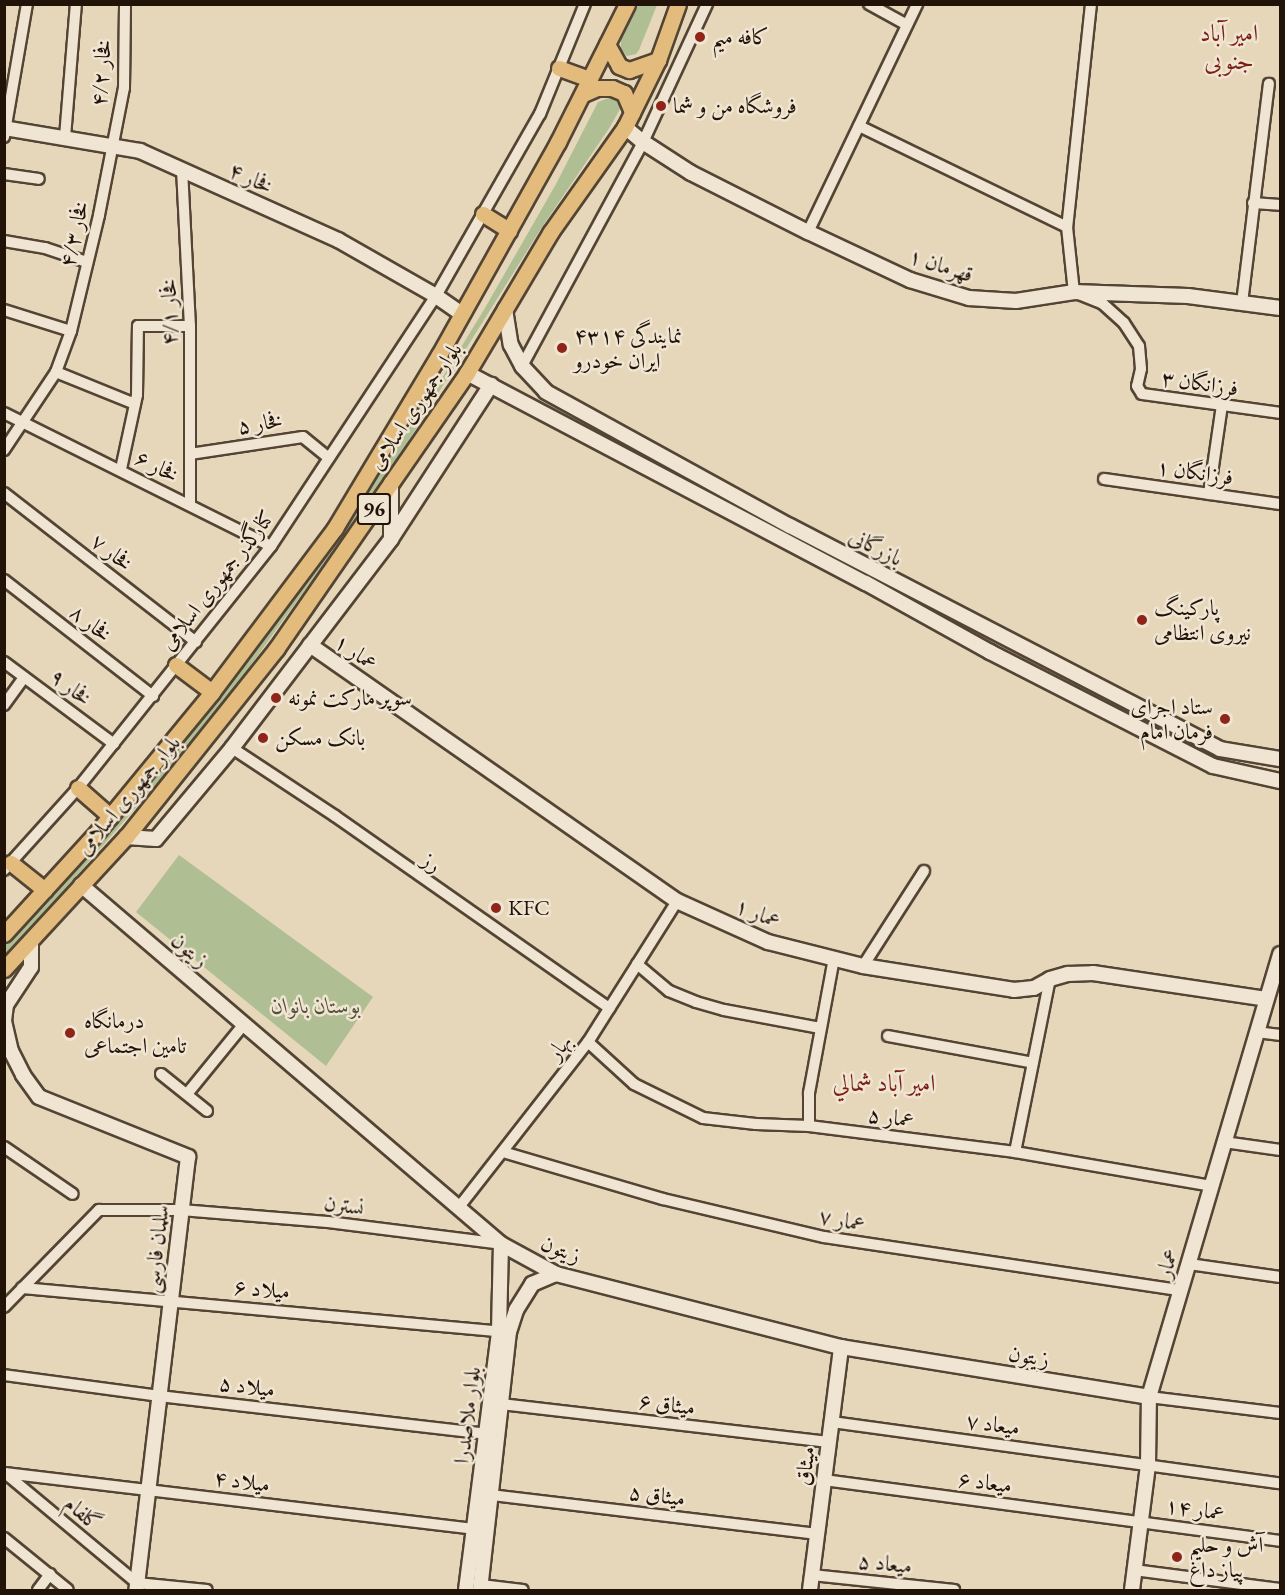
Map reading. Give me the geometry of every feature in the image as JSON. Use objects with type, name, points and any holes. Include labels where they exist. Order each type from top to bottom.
[{"type":"main road","name":"بلوار جمهوری اسلامی","points":[[4,969],[126,837],[276,649],[467,373],[550,233],[625,127],[658,60],[678,4]]},
{"type":"main road","name":"بلوار جمهوری اسلامی","points":[[4,934],[110,816],[212,692],[335,528],[509,230],[587,87],[626,5]]},
{"type":"main road","points":[[607,45],[619,66],[629,70],[658,60]]},
{"type":"main road","points":[[559,68],[587,87],[612,88],[624,93],[632,112]]},
{"type":"main road","points":[[483,214],[509,230]]},
{"type":"main road","points":[[176,665],[212,692]]},
{"type":"main road","points":[[78,789],[110,816]]},
{"type":"main road","points":[[8,866],[45,890]]},
{"type":"street","points":[[5,131],[27,4]]},
{"type":"street","points":[[65,137],[76,4]]},
{"type":"street","name":"فخار ۴/۲","points":[[112,145],[124,88],[125,4]]},
{"type":"street","name":"کنارگذر جمهوری اسلامی","points":[[8,866],[78,789],[271,546],[436,296],[540,114],[585,4]]},
{"type":"street","points":[[522,366],[643,142],[707,4]]},
{"type":"street","points":[[869,4],[907,25]]},
{"type":"street","points":[[808,232],[917,4]]},
{"type":"street","points":[[1074,292],[1067,227],[1091,4]]},
{"type":"street","points":[[1242,303],[1269,84]]},
{"type":"street","points":[[859,126],[1067,227]]},
{"type":"street","name":"قهرمان ۱","points":[[625,127],[643,142],[691,173],[808,232],[910,280],[969,298],[1016,301],[1074,292],[1188,297],[1281,308]]},
{"type":"street","name":"فخار ۴","points":[[5,131],[65,137],[140,151],[338,240],[436,296],[462,314]]},
{"type":"street","name":"فخار ۴/۳","points":[[4,450],[25,422],[56,372],[71,331],[99,215],[112,145]]},
{"type":"street","name":"فخار ۴/۱","points":[[182,170],[190,326],[190,504]]},
{"type":"street","points":[[4,174],[39,178]]},
{"type":"street","points":[[1253,203],[1281,205]]},
{"type":"street","points":[[4,241],[45,248],[87,262]]},
{"type":"street","name":"فرزانگان ۳","points":[[1074,292],[1103,304],[1124,323],[1139,346],[1141,369],[1138,392],[1281,413]]},
{"type":"street","name":"بازرگانی","points":[[505,309],[511,345],[522,366],[546,392],[706,480],[1220,749],[1281,759]]},
{"type":"street","points":[[4,310],[71,331]]},
{"type":"street","points":[[121,469],[135,404],[138,326],[190,326]]},
{"type":"street","points":[[56,372],[135,404]]},
{"type":"street","name":"بازرگانی","points":[[467,373],[699,494],[990,652],[1213,766],[1281,781]]},
{"type":"street","points":[[126,837],[156,839],[232,748],[391,539],[491,385]]},
{"type":"street","points":[[533,408],[531,401],[533,395],[546,392]]},
{"type":"street","points":[[1209,494],[1222,405]]},
{"type":"street","name":"فخار ۶","points":[[4,413],[121,469],[271,546]]},
{"type":"street","name":"فخار ۵","points":[[190,454],[303,437],[329,458]]},
{"type":"street","name":"فرزانگان ۱","points":[[1104,479],[1281,504]]},
{"type":"street","points":[[699,494],[706,480]]},
{"type":"street","points":[[391,483],[391,539]]},
{"type":"street","name":"فخار ۷","points":[[4,493],[196,642]]},
{"type":"street","name":"فخار ۸","points":[[4,580],[153,696]]},
{"type":"street","name":"عمار ۱","points":[[310,645],[677,901],[768,942],[863,966],[1014,990],[1034,988],[1050,979],[1093,973],[1266,999]]},
{"type":"street","name":"فخار ۹","points":[[4,662],[114,744]]},
{"type":"street","points":[[4,705],[24,676]]},
{"type":"street","name":"رز","points":[[232,748],[334,816],[609,1008]]},
{"type":"street","points":[[863,966],[924,871]]},
{"type":"street","name":"زیتون","points":[[81,885],[501,1244],[556,1274],[841,1347],[1149,1396]]},
{"type":"street","name":"بهار","points":[[459,1207],[588,1042],[677,901]]},
{"type":"street","name":"سلمان فارسی","points":[[30,942],[31,967],[6,1005],[4,1021],[11,1051],[23,1075],[39,1097],[188,1156],[136,1587]]},
{"type":"street","name":"عمار","points":[[1132,1590],[1148,1465],[1149,1396],[1281,954]]},
{"type":"street","points":[[809,1126],[809,1093],[834,958]]},
{"type":"street","points":[[637,964],[669,990],[696,1002],[724,1011],[820,1028]]},
{"type":"street","points":[[1015,1152],[1050,979]]},
{"type":"street","points":[[186,1094],[244,1024]]},
{"type":"street","points":[[1256,1032],[1281,1035]]},
{"type":"street","points":[[888,1036],[1033,1063]]},
{"type":"street","name":"عمار ۵","points":[[588,1042],[634,1084],[703,1118],[756,1124],[809,1126],[1015,1152],[1211,1186]]},
{"type":"street","points":[[161,1074],[207,1111]]},
{"type":"street","points":[[1224,1142],[1281,1150]]},
{"type":"street","points":[[4,1147],[73,1194]]},
{"type":"street","name":"عمار ۷","points":[[503,1152],[663,1198],[824,1238],[1180,1290]]},
{"type":"street","name":"نسترن","points":[[4,1307],[99,1210],[182,1210],[328,1222],[501,1244]]},
{"type":"street","name":"بلوار ملاصدرا","points":[[473,1587],[504,1331],[501,1244]]},
{"type":"street","points":[[1188,1264],[1281,1277]]},
{"type":"street","name":"بلوار ملاصدرا","points":[[504,1331],[532,1284],[556,1274]]},
{"type":"street","name":"میلاد ۶","points":[[22,1288],[504,1331]]},
{"type":"street","name":"میثاق","points":[[810,1590],[841,1347]]},
{"type":"street","name":"میلاد ۵","points":[[4,1374],[159,1396],[486,1434]]},
{"type":"street","points":[[1149,1396],[1281,1413]]},
{"type":"street","name":"بلوار ملاصدرا","points":[[473,1587],[474,1529],[485,1494],[486,1434],[496,1403]]},
{"type":"street","name":"میثاق ۶","points":[[496,1403],[829,1442]]},
{"type":"street","name":"میعاد ۷","points":[[832,1422],[1281,1482]]},
{"type":"street","name":"میلاد ۴","points":[[5,1473],[474,1529]]},
{"type":"street","name":"گلفام","points":[[5,1473],[136,1587]]},
{"type":"street","name":"میعاد ۶","points":[[824,1480],[1140,1521]]},
{"type":"street","name":"میثاق ۵","points":[[485,1494],[818,1534]]},
{"type":"street","name":"عمار ۱۴","points":[[1140,1521],[1281,1541]]},
{"type":"street","points":[[4,1538],[68,1590]]},
{"type":"street","points":[[1134,1570],[1281,1589]]},
{"type":"street","points":[[38,1590],[50,1574]]},
{"type":"street","name":"میعاد ۵","points":[[812,1575],[954,1590]]},
{"type":"street","points":[[136,1587],[207,1590]]},
{"type":"street","points":[[473,1587],[523,1590]]},
{"type":"green space","points":[[639,4],[657,5],[639,50],[636,54],[627,56],[621,50],[621,39]]},
{"type":"green space","points":[[611,97],[619,101],[620,109],[610,127],[542,227],[384,480],[246,672],[167,772],[5,958],[4,946],[106,836],[250,654],[317,564],[430,398],[485,308],[556,184],[598,102]]},
{"type":"green space","name":"بوستان بانوان","points":[[179,855],[373,997],[326,1066],[136,912]]},
{"type":"place","name":"کافه میم","points":[[700,37]]},
{"type":"place","name":"فروشگاه من و شما","points":[[661,106]]},
{"type":"place","name":"نمایندگی ۴۳۱۴ ایران خودرو","points":[[562,348]]},
{"type":"place","name":"پارکینگ نیروی انتظامی","points":[[1142,620]]},
{"type":"place","name":"سوپر مارکت نمونه","points":[[276,698]]},
{"type":"place","name":"ستاد اجرای فرمان امام","points":[[1225,719]]},
{"type":"place","name":"بانک مسکن","points":[[263,738]]},
{"type":"place","name":"KFC","points":[[496,908]]},
{"type":"place","name":"درمانگاه تامین اجتماعی","points":[[70,1033]]},
{"type":"place","name":"آش و حلیم پیاز داغ","points":[[1177,1557]]},
{"type":"district","name":"امير آباد جنوبی","points":[[1229,47]]},
{"type":"district","name":"امیر آباد شمالي","points":[[884,1083]]}]
